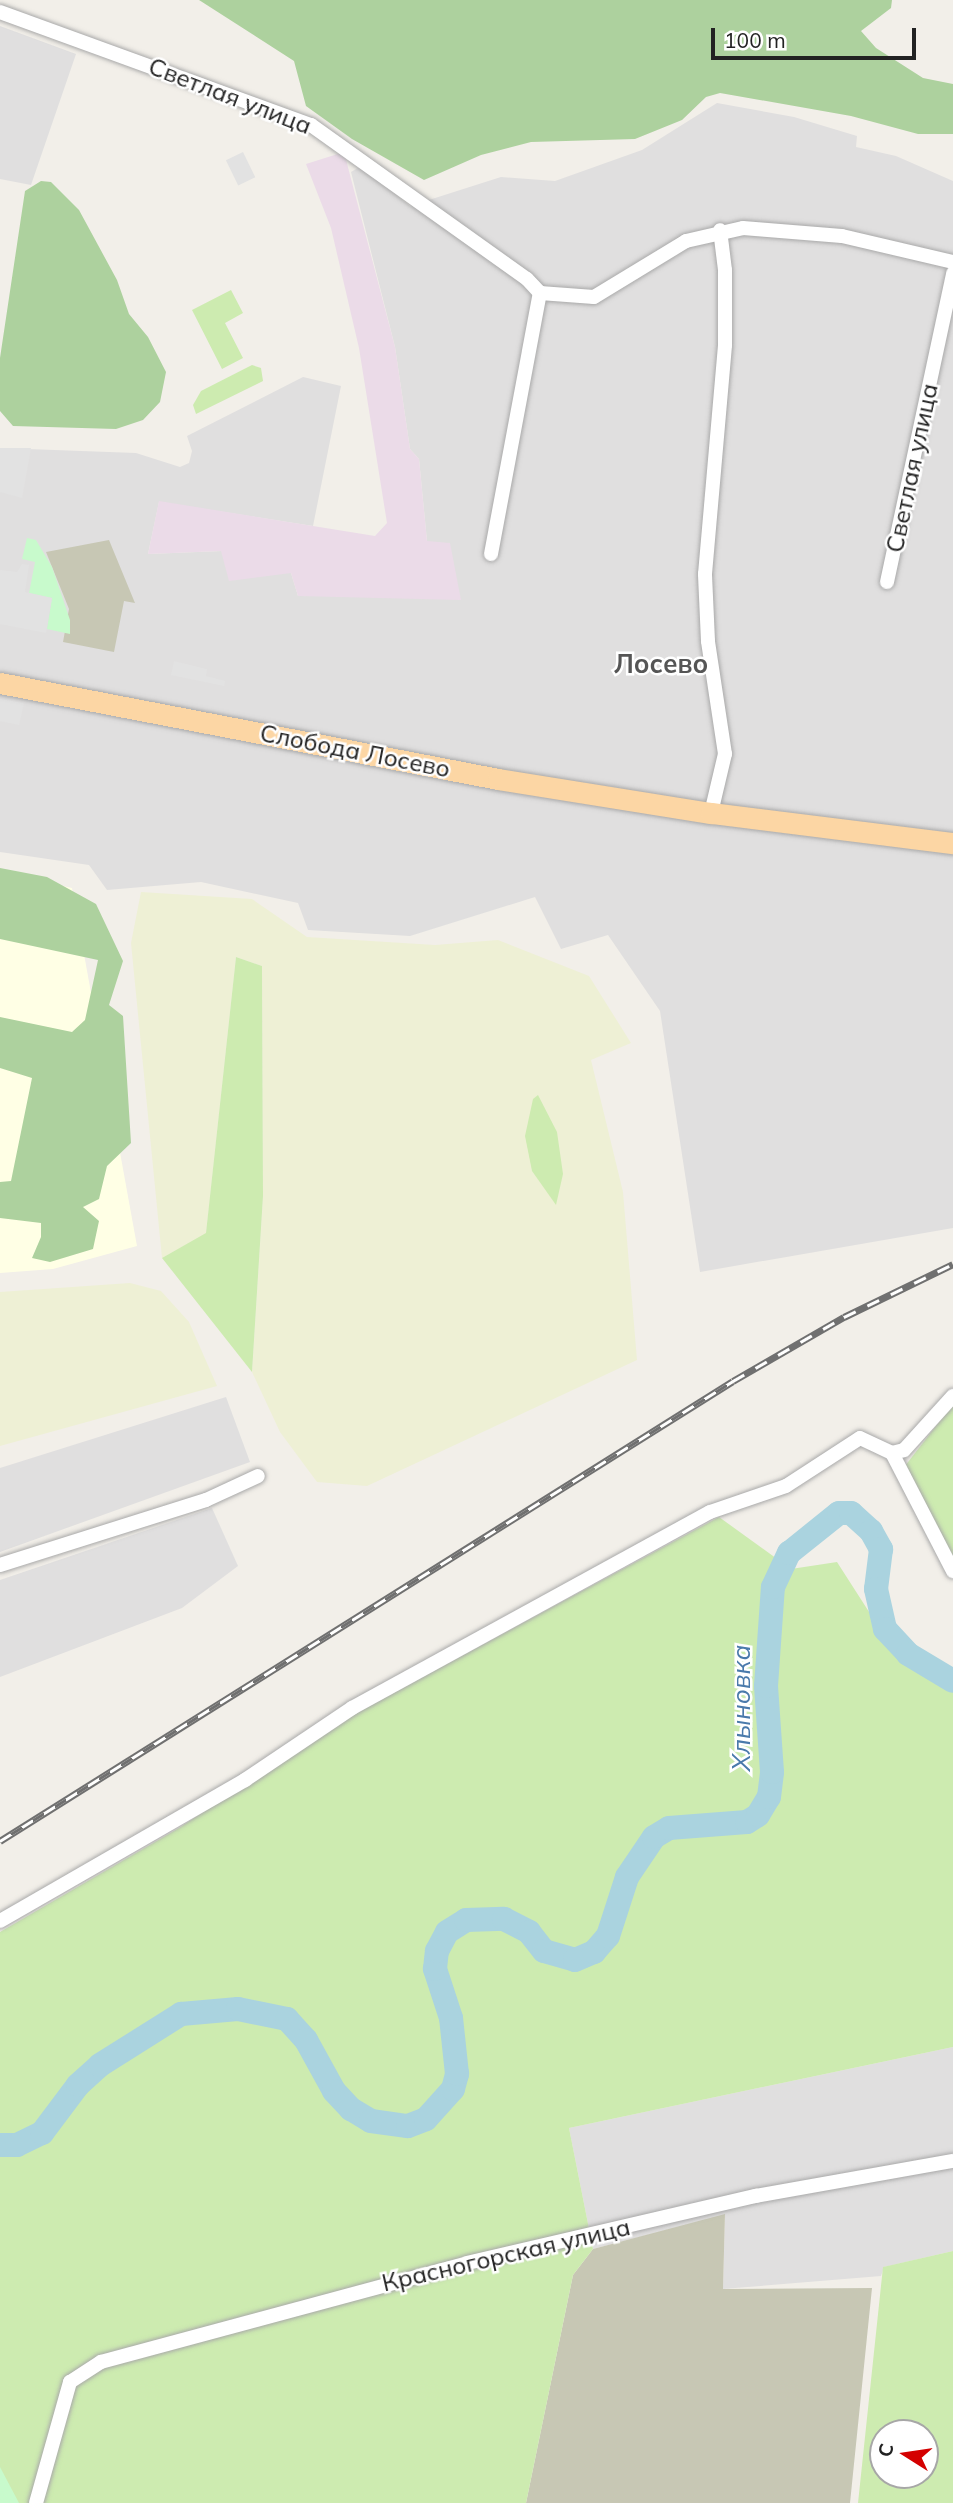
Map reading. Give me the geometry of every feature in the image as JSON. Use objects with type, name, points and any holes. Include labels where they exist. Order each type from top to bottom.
[{"type":"main road","name":"Слобода Лосево","points":[[0,683],[481,776],[711,813],[953,843]]},
{"type":"street","name":"Светлая улица","points":[[0,12],[311,125],[527,279],[540,293]]},
{"type":"street","points":[[491,555],[540,293],[594,297],[686,241],[720,230],[743,228],[832,235],[953,262]]},
{"type":"street","points":[[711,813],[725,754],[708,641],[705,573],[725,345],[725,270],[720,230]]},
{"type":"street","name":"Светлая улица","points":[[887,582],[953,273]]},
{"type":"street","points":[[892,1453],[912,1444],[953,1396]]},
{"type":"street","points":[[0,1921],[245,1780],[352,1708],[710,1513],[786,1486],[860,1438],[892,1453],[953,1571]]},
{"type":"street","points":[[0,1565],[206,1500],[258,1476]]},
{"type":"street","name":"Красногорская улица","points":[[36,2503],[69,2382],[101,2362],[374,2286],[756,2196],[953,2161]]},
{"type":"shaded area","points":[[0,26],[76,54],[31,185],[0,179]]},
{"type":"shaded area","name":"Лосево","points":[[717,103],[794,117],[857,136],[856,147],[896,156],[953,181],[953,1228],[700,1272],[660,1011],[608,935],[561,949],[535,897],[410,936],[308,930],[298,903],[201,882],[107,890],[89,865],[0,852],[0,448],[136,453],[180,467],[189,463],[192,451],[187,436],[303,377],[341,386],[313,526],[159,502],[148,554],[222,551],[291,573],[298,596],[427,541],[419,459],[410,449],[395,347],[351,172],[361,166],[410,206],[501,177],[555,181],[642,150]]},
{"type":"shaded area","points":[[243,152],[255,177],[238,185],[226,160]]},
{"type":"shaded area","points":[[344,152],[395,347],[410,449],[419,459],[427,541],[450,543],[461,600],[298,596],[291,573],[229,581],[221,551],[148,554],[159,501],[375,536],[387,523],[359,348],[331,228],[306,164]]},
{"type":"shaded area","points":[[0,448],[31,448],[22,498],[0,492]]},
{"type":"shaded area","points":[[109,540],[135,603],[124,601],[114,652],[63,642],[69,609],[46,552]]},
{"type":"shaded area","points":[[22,564],[29,565],[25,592],[52,598],[46,633],[0,624],[0,570],[17,572]]},
{"type":"shaded area","points":[[174,661],[207,669],[206,676],[225,681],[224,686],[171,675]]},
{"type":"shaded area","points":[[0,699],[24,703],[19,725],[0,721]]},
{"type":"shaded area","points":[[0,872],[72,888],[137,1246],[53,1269],[0,1273]]},
{"type":"shaded area","points":[[141,892],[252,899],[307,937],[435,945],[498,940],[589,976],[631,1043],[591,1060],[623,1192],[637,1360],[367,1486],[317,1482],[280,1432],[252,1372],[263,1196],[262,966],[236,957],[206,1234],[162,1258],[131,943]]},
{"type":"shaded area","points":[[130,1283],[161,1291],[189,1322],[217,1386],[0,1446],[0,1292]]},
{"type":"shaded area","points":[[226,1397],[250,1462],[0,1552],[0,1468]]},
{"type":"shaded area","points":[[212,1508],[238,1566],[182,1608],[0,1677],[0,1580]]},
{"type":"shaded area","points":[[953,2047],[953,2251],[884,2267],[881,2276],[723,2289],[725,2215],[593,2249],[569,2128]]},
{"type":"shaded area","points":[[725,2214],[723,2289],[872,2288],[850,2503],[526,2503],[573,2275],[593,2249]]},
{"type":"green space","points":[[199,0],[892,0],[891,8],[861,31],[876,48],[923,78],[953,84],[953,134],[918,134],[851,116],[720,93],[706,97],[682,120],[635,139],[531,142],[481,155],[424,180],[352,139],[306,106],[294,61]]},
{"type":"green space","points":[[41,181],[51,182],[79,210],[117,280],[129,314],[148,337],[166,372],[160,402],[143,420],[116,429],[13,426],[0,411],[0,358],[25,191]]},
{"type":"green space","points":[[231,290],[243,313],[225,323],[243,358],[222,369],[192,310]]},
{"type":"green space","points":[[252,365],[261,368],[263,381],[196,414],[193,405],[201,391]]},
{"type":"green space","points":[[27,538],[36,540],[52,567],[70,620],[70,634],[47,629],[52,598],[29,593],[35,562],[22,559]]},
{"type":"green space","points":[[0,868],[47,877],[96,904],[123,961],[109,1005],[123,1016],[131,1143],[107,1166],[99,1199],[83,1207],[99,1221],[93,1249],[50,1262],[32,1258],[41,1237],[41,1223],[0,1218],[0,1182],[11,1181],[32,1078],[0,1068],[0,1017],[72,1032],[85,1020],[98,960],[0,939]]},
{"type":"green space","points":[[236,957],[262,966],[263,1196],[252,1372],[162,1258],[206,1233]]},
{"type":"green space","points":[[538,1095],[557,1132],[563,1174],[556,1205],[532,1171],[525,1136],[533,1099]]},
{"type":"green space","points":[[953,1404],[953,1564],[898,1475]]},
{"type":"green space","points":[[719,1517],[791,1569],[837,1562],[880,1629],[928,1674],[953,1688],[953,2047],[569,2128],[593,2249],[573,2275],[526,2503],[0,2503],[0,1932],[179,1828],[338,1723]]},
{"type":"green space","points":[[953,2251],[953,2503],[858,2503],[883,2267]]},
{"type":"green space","points":[[0,2467],[19,2503],[0,2503]]},
{"type":"waterway","name":"Хлыновка","points":[[0,2145],[17,2145],[42,2133],[78,2085],[100,2065],[181,2014],[238,2009],[287,2019],[306,2040],[334,2091],[351,2109],[371,2121],[408,2126],[426,2119],[453,2089],[457,2074],[451,2018],[435,1969],[437,1951],[447,1932],[466,1920],[504,1919],[529,1932],[544,1951],[575,1960],[594,1952],[608,1936],[627,1877],[654,1837],[669,1828],[747,1822],[758,1815],[769,1797],[772,1772],[766,1686],[773,1587],[789,1553],[839,1513],[851,1513],[871,1531],[881,1549],[876,1589],[885,1629],[908,1654],[953,1681]]},
{"type":"railway","points":[[0,1841],[733,1381],[844,1317],[953,1264]]},
{"type":"district","name":"Лосево","points":[[661,664]]}]
